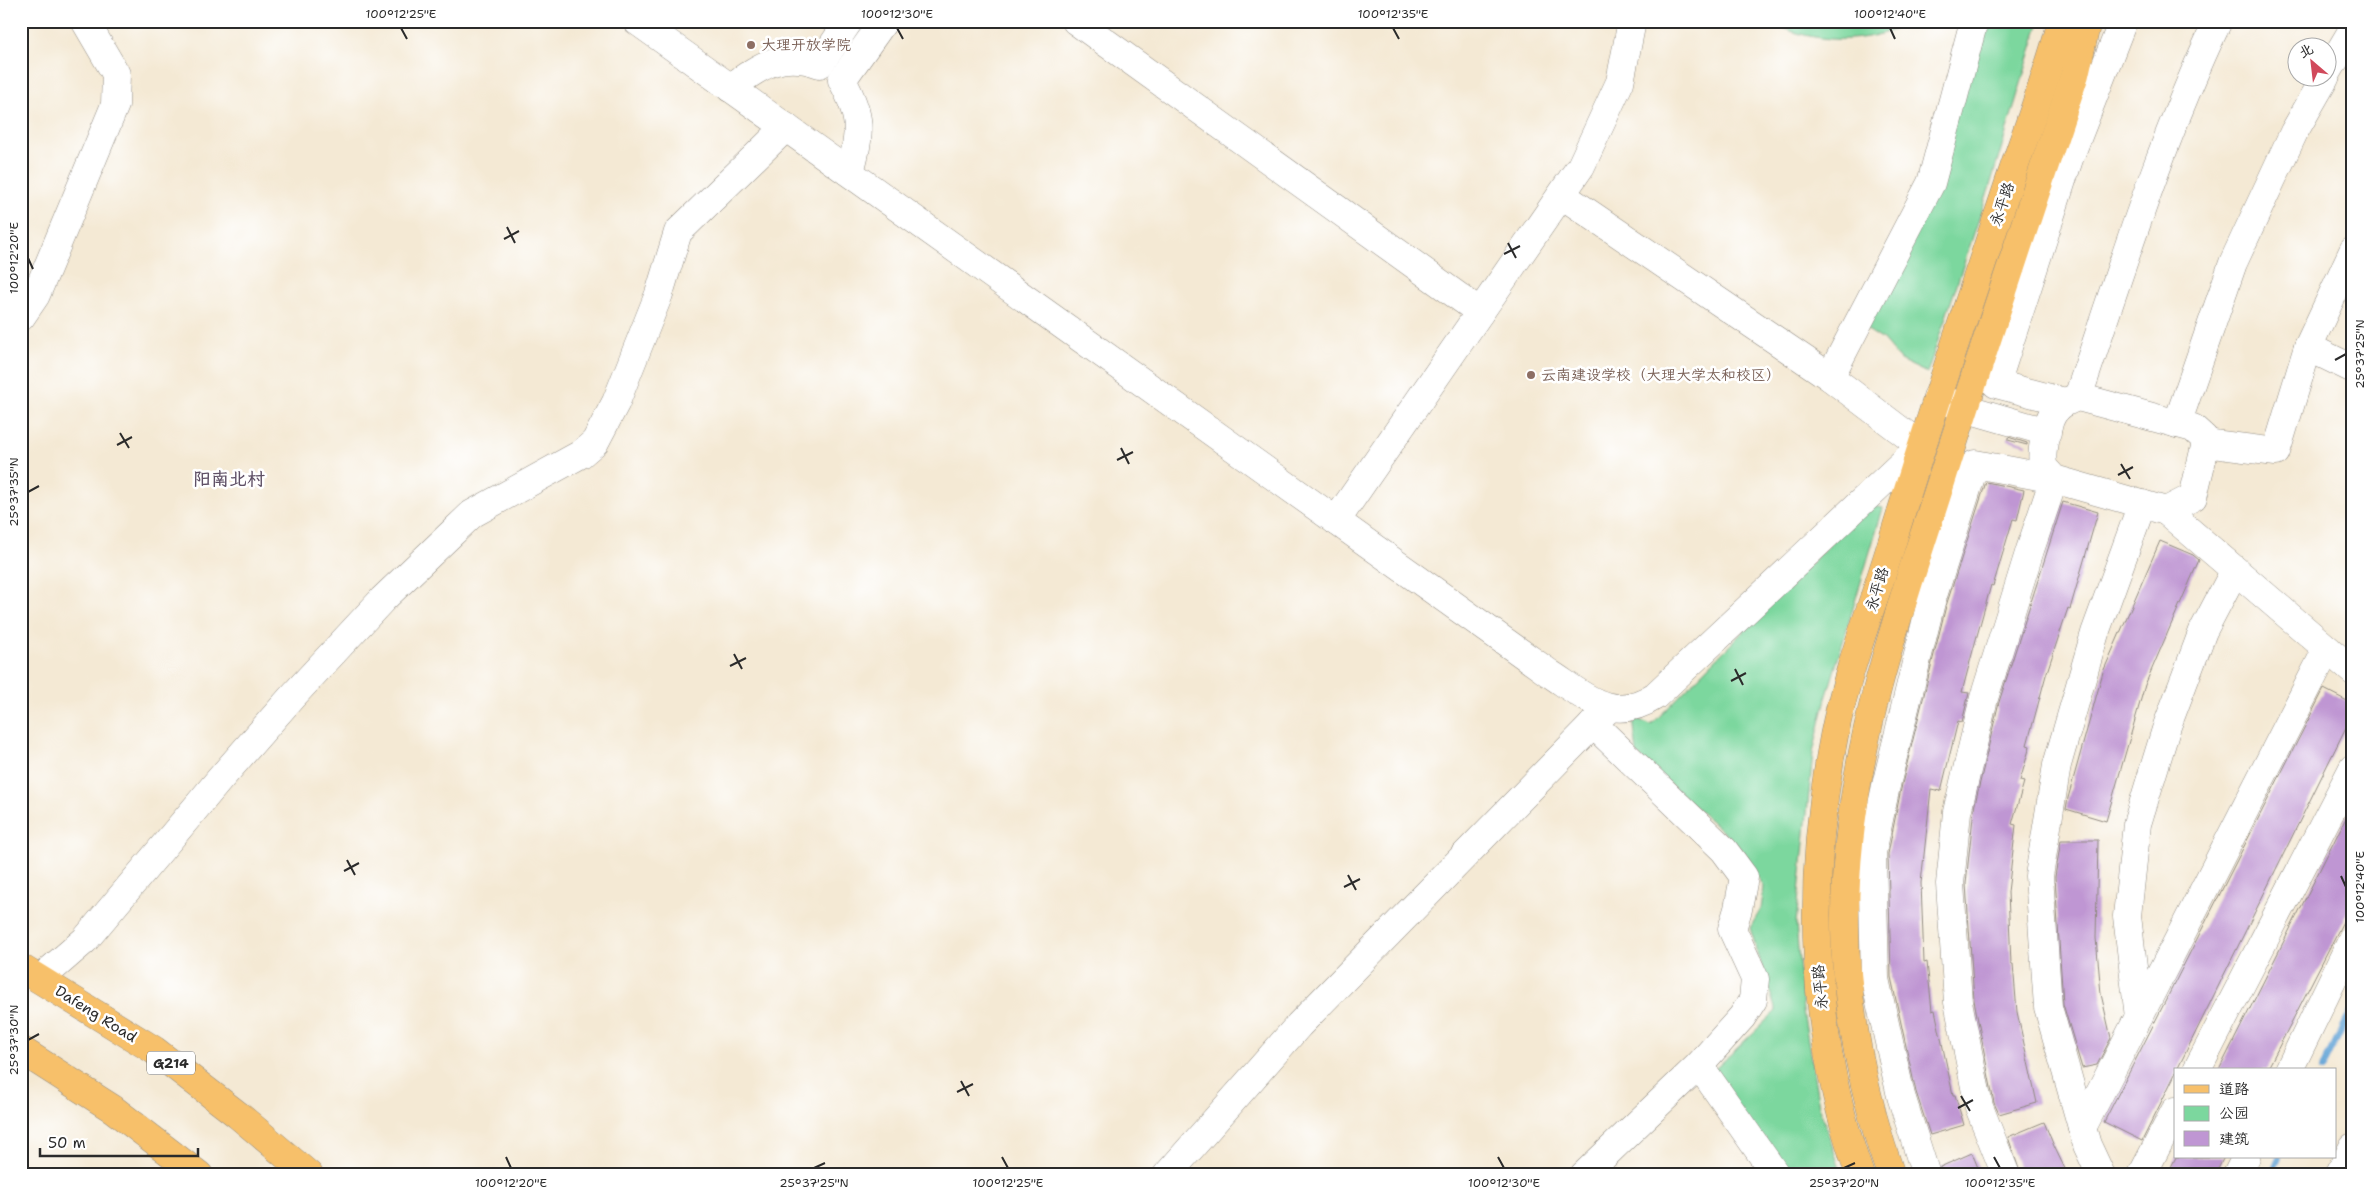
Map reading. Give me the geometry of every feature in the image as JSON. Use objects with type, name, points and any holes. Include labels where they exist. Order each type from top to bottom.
[{"type":"main road","name":"永平路","points":[[1860,1175],[1837,1098],[1824,1033],[1815,910],[1817,859],[1835,734],[1921,446],[2062,21]]},
{"type":"main road","name":"永平路","points":[[1891,1175],[1867,1088],[1849,986],[1845,929],[1848,851],[1856,788],[1877,691],[1964,408],[2074,74],[2087,21]]},
{"type":"main road","points":[[2074,74],[2097,21]]},
{"type":"main road","name":"Dafeng Road","points":[[31,974],[154,1050],[238,1115],[309,1175]]},
{"type":"main road","points":[[21,1050],[113,1109],[199,1175]]},
{"type":"street","points":[[21,317],[36,295],[115,105],[116,74],[85,21]]},
{"type":"street","points":[[636,21],[1584,696],[1724,850],[1744,877],[1732,929],[1755,979],[1753,1000],[1742,1017],[1699,1065],[1584,1175]]},
{"type":"street","points":[[730,88],[757,69],[783,58],[806,59],[820,64],[849,21]]},
{"type":"street","points":[[850,172],[859,141],[859,128],[853,103],[842,80],[884,21]]},
{"type":"street","points":[[1076,21],[1480,312]]},
{"type":"street","points":[[1336,521],[1581,166],[1620,82],[1632,21]]},
{"type":"street","points":[[1830,377],[1931,183],[1974,21]]},
{"type":"street","points":[[2122,21],[2069,159],[1996,384],[2071,399],[2193,428],[2204,438],[2205,443],[2193,497],[2154,507]]},
{"type":"street","points":[[2054,479],[2044,467],[2041,453],[2054,412],[2071,399],[2155,166],[2188,83],[2218,21]]},
{"type":"street","points":[[2336,59],[2353,29]]},
{"type":"street","points":[[2177,424],[2233,263],[2294,132],[2319,88]]},
{"type":"street","points":[[31,974],[85,940],[220,779],[291,698],[384,599],[437,547],[472,514],[581,454],[595,442],[620,393],[659,294],[678,232],[786,127]]},
{"type":"street","points":[[1167,1175],[1299,1025],[1601,716],[1642,704],[1655,696],[1921,446],[1830,377],[1562,195]]},
{"type":"street","points":[[2205,443],[2276,452],[2308,347],[2353,251]]},
{"type":"street","points":[[2308,347],[2353,369]]},
{"type":"street","points":[[1937,397],[1964,408],[2047,432]]},
{"type":"street","points":[[1926,1175],[1901,1096],[1875,979],[1872,853],[1887,781],[1931,602],[1975,464],[2054,479],[2154,507],[2235,570],[2353,671]]},
{"type":"street","points":[[2006,1175],[1979,1107],[1958,1002],[1950,884],[1957,812],[1984,698],[2054,479]]},
{"type":"street","points":[[2101,1175],[2087,1145],[2048,1007],[2039,876],[2057,764],[2095,633],[2154,507]]},
{"type":"street","points":[[2139,1017],[2127,916],[2138,824],[2167,726],[2203,631],[2235,570]]},
{"type":"street","points":[[2082,1128],[2327,649]]},
{"type":"street","points":[[2198,1068],[2353,768]]},
{"type":"street","points":[[2289,1068],[2353,938]]},
{"type":"street","points":[[1699,1065],[1776,1175]]},
{"type":"street","points":[[2142,1175],[2174,1113]]},
{"type":"street","points":[[2339,1175],[2353,1147]]},
{"type":"street","points":[[2238,1175],[2246,1158]]},
{"type":"green space","points":[[1767,21],[1913,21],[1877,35],[1840,39],[1803,35]]},
{"type":"green space","points":[[1968,21],[2040,21],[1989,189],[1927,373],[1900,360],[1883,340],[1863,327],[1936,155]]},
{"type":"green space","points":[[1868,505],[1883,508],[1825,702],[1813,753],[1796,923],[1803,1011],[1819,1106],[1842,1175],[1774,1175],[1711,1073],[1776,1011],[1750,928],[1761,909],[1764,887],[1743,850],[1637,754],[1633,717],[1651,725]]},
{"type":"building","points":[[2008,437],[2027,443],[2027,445],[2008,440]]},
{"type":"building","points":[[1986,482],[2024,490],[2017,520],[2013,519],[1993,586],[1991,585],[1962,692],[1969,693],[1962,722],[1958,721],[1941,791],[1931,789],[1921,883],[1924,963],[1927,962],[1932,1011],[1935,1010],[1953,1095],[1955,1095],[1964,1125],[1930,1135],[1916,1092],[1891,977],[1888,854],[1902,784],[1946,606]]},
{"type":"building","points":[[2063,502],[2098,512],[2070,609],[2068,608],[2046,675],[2027,745],[2030,746],[2020,781],[2024,782],[2012,824],[2016,825],[2008,892],[2011,964],[2013,964],[2017,1012],[2037,1103],[1999,1114],[1994,1103],[1974,1000],[1966,884],[1969,854],[1974,808],[1999,702]]},
{"type":"building","points":[[2160,541],[2193,555],[2199,560],[2145,685],[2106,821],[2066,809],[2068,798],[2103,672]]},
{"type":"building","points":[[2324,689],[2353,704],[2353,713],[2178,1068],[2174,1068],[2174,1076],[2142,1141],[2104,1122]]},
{"type":"building","points":[[2353,804],[2353,902],[2268,1068],[2220,1068]]},
{"type":"building","points":[[2061,840],[2098,840],[2096,938],[2101,994],[2111,1038],[2097,1065],[2082,1068],[2063,1004],[2055,877]]},
{"type":"building","points":[[2044,1122],[2068,1175],[2021,1175],[2008,1137]]},
{"type":"building","points":[[1972,1153],[1981,1175],[1941,1175],[1940,1167]]},
{"type":"building","points":[[2176,1158],[2224,1158],[2215,1175],[2167,1175]]},
{"type":"waterway","points":[[2323,1068],[2353,1007]]},
{"type":"waterway","points":[[2271,1175],[2279,1158]]},
{"type":"place","name":"大理开放学院","points":[[751,45]]},
{"type":"place","name":"云南建设学校（大理大学太和校区）","points":[[1531,375]]},
{"type":"district","name":"阳南北村","points":[[229,479]]}]
